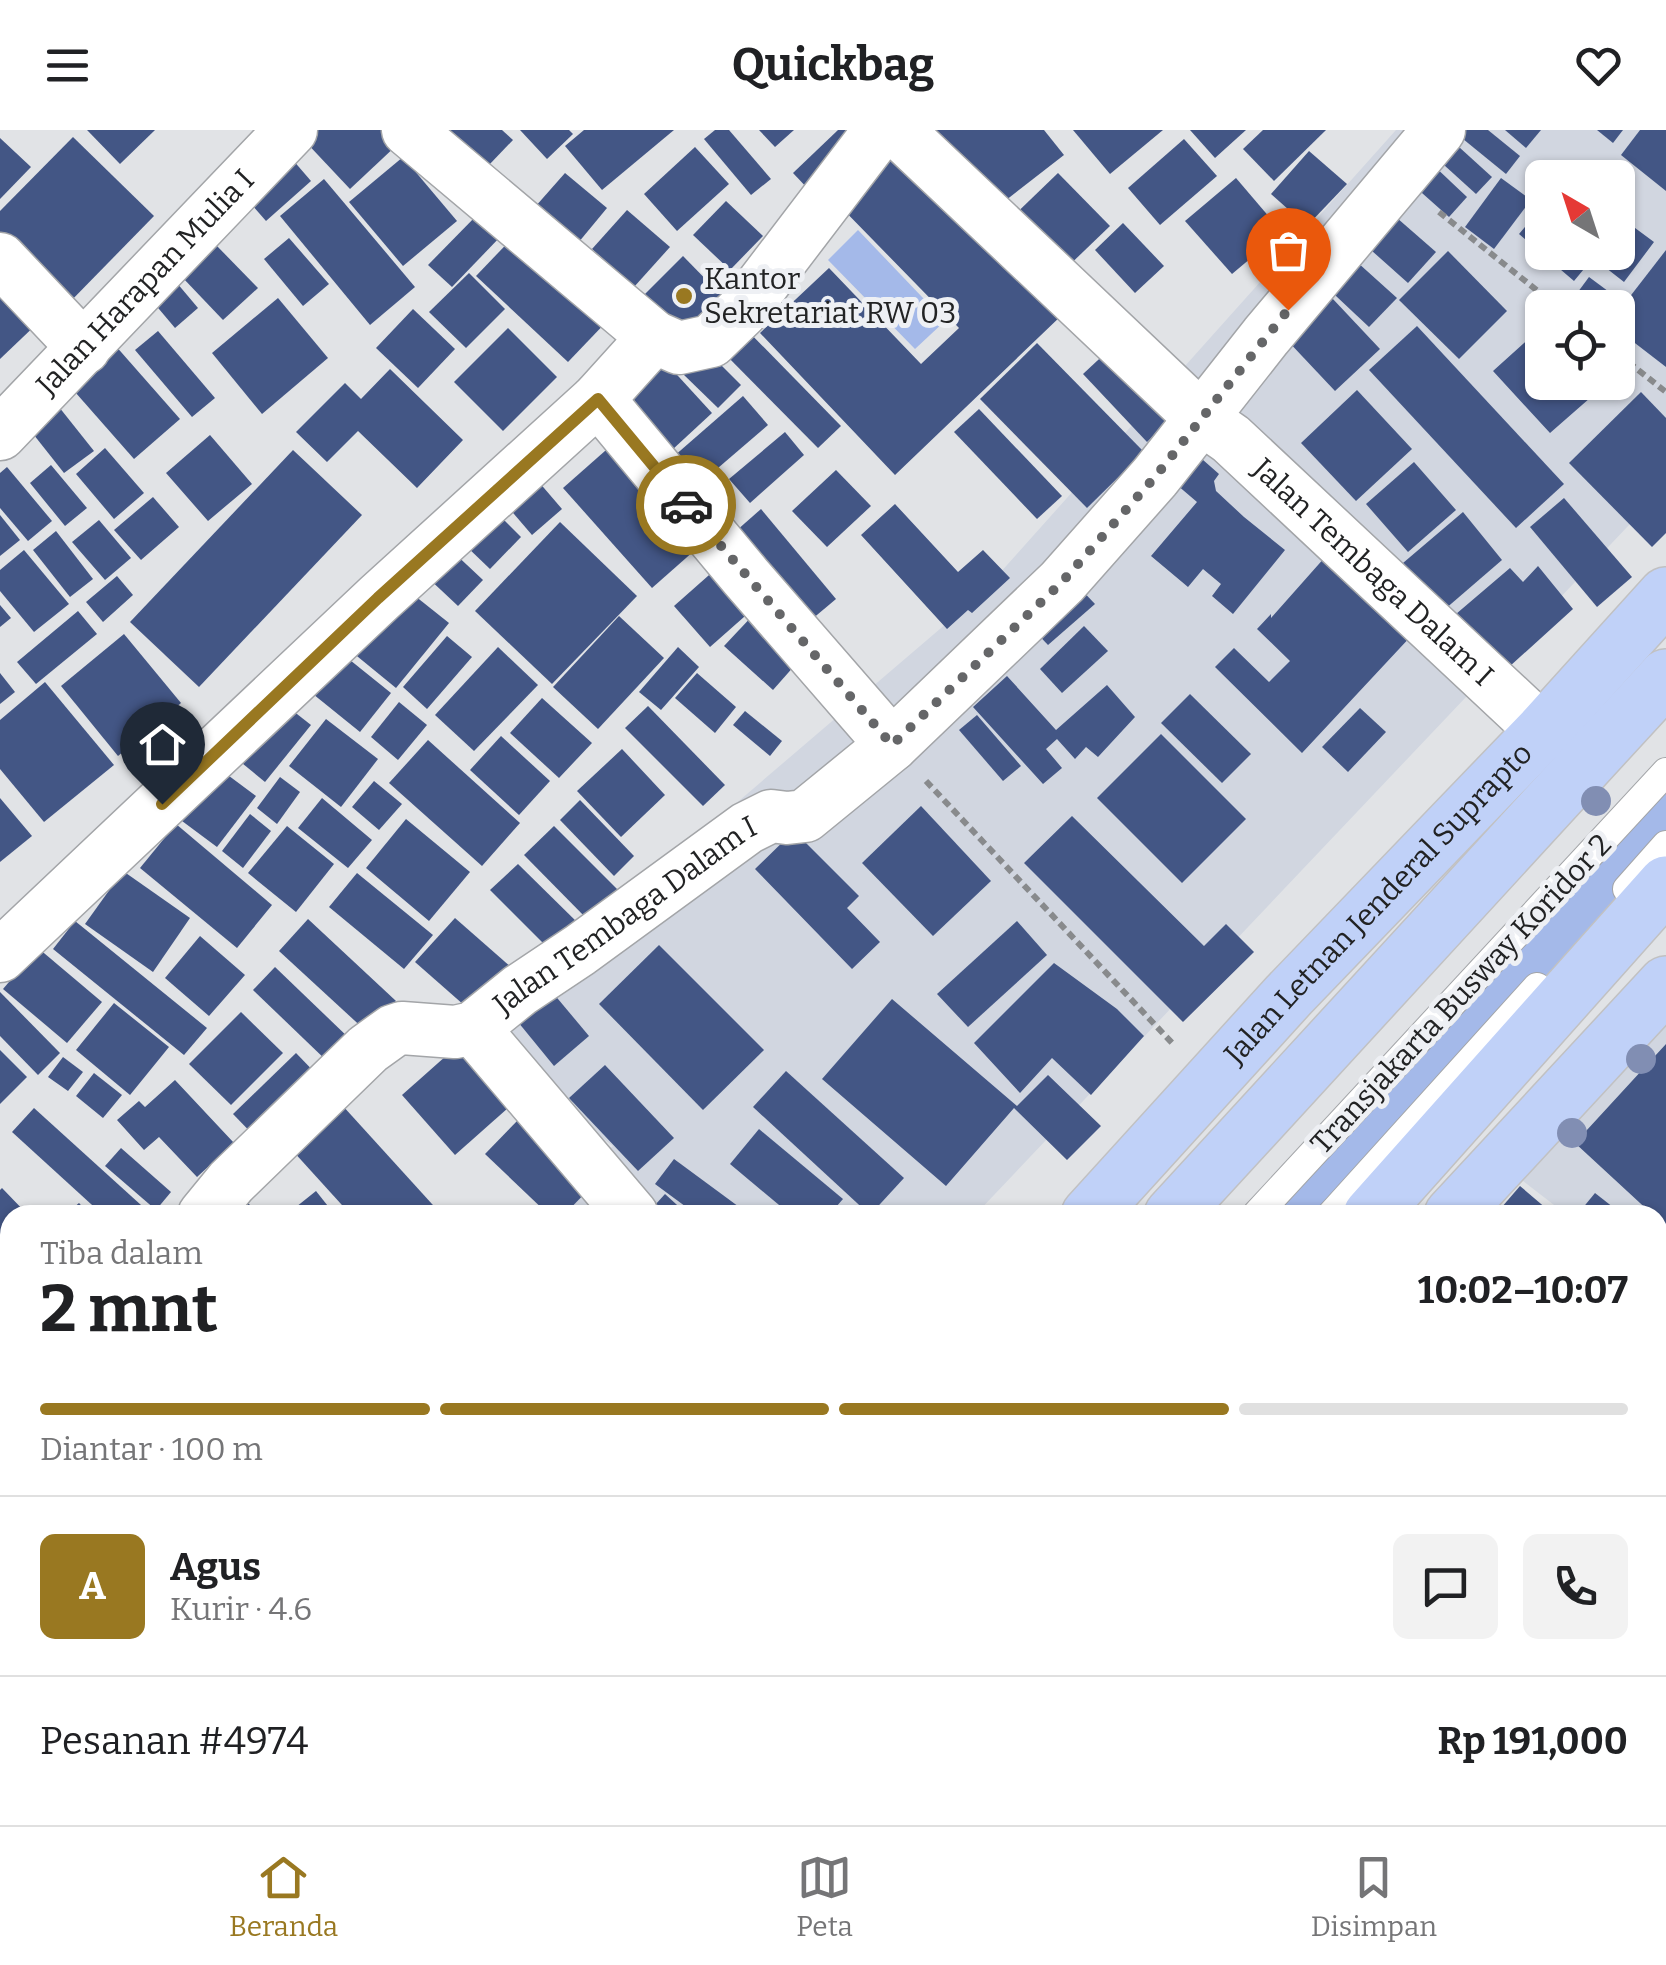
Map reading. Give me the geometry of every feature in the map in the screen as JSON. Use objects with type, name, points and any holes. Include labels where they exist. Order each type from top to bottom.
[{"type":"main road","name":"Jalan Letnan Jenderal Suprapto","points":[[1099,1205],[1288,996],[1543,731],[1666,595]]},
{"type":"main road","name":"Jalan Letnan Jenderal Suprapto","points":[[1181,1205],[1666,677]]},
{"type":"main road","points":[[1380,1205],[1666,884]]},
{"type":"main road","points":[[1461,1205],[1666,984]]},
{"type":"street","name":"Jalan Harapan Mulia I","points":[[0,434],[291,130]]},
{"type":"street","points":[[408,130],[654,337],[680,348],[711,341],[742,311],[880,130]]},
{"type":"street","name":"Jalan Tembaga Dalam I","points":[[896,130],[1201,418],[1231,440],[1543,731]]},
{"type":"street","name":"Jalan Tembaga Dalam I","points":[[212,1205],[368,1049],[393,1031],[402,1028],[455,1032],[472,1028],[746,828],[771,816],[806,816],[892,745],[1062,582],[1155,477],[1439,130]]},
{"type":"street","points":[[0,259],[84,348]]},
{"type":"street","points":[[0,956],[378,598],[598,399],[654,337]]},
{"type":"street","points":[[598,399],[892,745]]},
{"type":"street","points":[[472,1028],[623,1205]]},
{"type":"lane","name":"Transjakarta Busway Koridor 2","points":[[1265,1205],[1666,772]]},
{"type":"lane","name":"Transjakarta Busway Koridor 2","points":[[1612,904],[1666,845]]},
{"type":"lane","name":"Transjakarta Busway Koridor 2","points":[[1340,1205],[1559,964]]},
{"type":"path","points":[[1396,178],[1536,290]]},
{"type":"path","points":[[1635,367],[1666,392]]},
{"type":"path","points":[[892,745],[1209,1083]]},
{"type":"shaded area","points":[[1396,130],[1666,130],[1666,486],[984,1205],[546,1205],[613,1146],[465,1035],[982,593]]},
{"type":"shaded area","points":[[858,230],[945,321],[915,349],[828,260]]},
{"type":"shaded area","points":[[1666,772],[1666,845],[1340,1205],[1261,1205]]},
{"type":"shaded area","points":[[1666,985],[1666,1205],[1554,1205],[1500,1163]]},
{"type":"building","points":[[87,130],[155,130],[120,164]]},
{"type":"building","points":[[310,130],[385,130],[398,144],[350,189],[302,138]]},
{"type":"building","points":[[449,130],[502,130],[513,140],[488,166]]},
{"type":"building","points":[[520,130],[569,130],[573,134],[547,159]]},
{"type":"building","points":[[584,130],[674,130],[602,190],[565,146]]},
{"type":"building","points":[[715,130],[729,130],[771,179],[751,195],[704,139]]},
{"type":"building","points":[[759,130],[794,130],[775,147]]},
{"type":"building","points":[[838,130],[855,130],[810,191],[793,173]]},
{"type":"building","points":[[929,130],[1044,130],[1064,155],[992,211]]},
{"type":"building","points":[[1073,130],[1163,130],[1110,174]]},
{"type":"building","points":[[1190,130],[1246,130],[1215,158]]},
{"type":"building","points":[[1263,130],[1326,130],[1274,181],[1243,149]]},
{"type":"building","points":[[1452,130],[1488,130],[1520,156],[1506,174]]},
{"type":"building","points":[[1505,130],[1541,130],[1526,148]]},
{"type":"building","points":[[1597,130],[1623,130],[1613,143]]},
{"type":"building","points":[[1640,130],[1666,130],[1666,191],[1635,166],[1635,160],[1621,155]]},
{"type":"building","points":[[73,137],[154,216],[65,307],[0,242],[0,211]]},
{"type":"building","points":[[0,138],[31,167],[0,199]]},
{"type":"building","points":[[1184,139],[1217,176],[1160,225],[1128,188]]},
{"type":"building","points":[[893,140],[1063,314],[895,475],[760,333],[829,268],[921,364],[959,328],[833,199]]},
{"type":"building","points":[[695,147],[729,184],[677,231],[644,194]]},
{"type":"building","points":[[1459,147],[1492,177],[1476,194],[1444,165]]},
{"type":"building","points":[[1309,151],[1347,184],[1307,226],[1271,194]]},
{"type":"building","points":[[286,152],[311,181],[266,221],[240,191]]},
{"type":"building","points":[[403,157],[457,221],[403,266],[349,202]]},
{"type":"building","points":[[1432,164],[1467,197],[1449,217],[1413,185]]},
{"type":"building","points":[[565,173],[607,208],[578,243],[535,207]]},
{"type":"building","points":[[1058,173],[1110,226],[1058,276],[1006,223]]},
{"type":"building","points":[[1236,178],[1282,232],[1232,274],[1185,221]]},
{"type":"building","points":[[1501,178],[1525,196],[1525,208],[1494,249],[1465,227]]},
{"type":"building","points":[[324,179],[415,287],[370,325],[280,216]]},
{"type":"building","points":[[726,201],[763,236],[730,270],[693,235]]},
{"type":"building","points":[[627,210],[670,247],[634,287],[592,249]]},
{"type":"building","points":[[1389,211],[1436,252],[1408,283],[1362,242]]},
{"type":"building","points":[[479,213],[502,235],[452,287],[428,265]]},
{"type":"building","points":[[1123,223],[1164,266],[1135,293],[1095,250]]},
{"type":"building","points":[[1635,228],[1654,242],[1635,267]]},
{"type":"building","points":[[520,230],[611,317],[568,362],[476,276]]},
{"type":"building","points":[[289,238],[329,284],[303,306],[264,259]]},
{"type":"building","points":[[216,245],[258,288],[223,320],[182,277]]},
{"type":"building","points":[[1666,250],[1666,367],[1635,343],[1635,290]]},
{"type":"building","points":[[1448,251],[1507,311],[1459,359],[1399,300]]},
{"type":"building","points":[[1347,253],[1397,298],[1369,327],[1320,281]]},
{"type":"building","name":"Kantor Sekretariat RW 03","points":[[683,256],[724,298],[685,337],[644,295]]},
{"type":"building","points":[[1561,270],[1583,270],[1574,281]]},
{"type":"building","points":[[1609,270],[1633,270],[1624,282]]},
{"type":"building","points":[[0,273],[43,318],[0,359]]},
{"type":"building","points":[[469,273],[505,309],[466,348],[429,312]]},
{"type":"building","points":[[171,276],[198,308],[175,328],[148,296]]},
{"type":"building","points":[[1589,277],[1607,290],[1579,290]]},
{"type":"building","points":[[278,298],[328,358],[262,414],[212,353]]},
{"type":"building","points":[[1332,298],[1380,349],[1335,391],[1286,339]]},
{"type":"building","points":[[413,309],[455,349],[418,388],[376,348]]},
{"type":"building","points":[[1417,326],[1564,484],[1516,528],[1369,370]]},
{"type":"building","points":[[744,327],[841,426],[818,448],[721,350]]},
{"type":"building","points":[[508,328],[557,377],[503,431],[454,382]]},
{"type":"building","points":[[158,331],[215,398],[192,417],[135,350]]},
{"type":"building","points":[[1525,342],[1525,400],[1588,400],[1550,433],[1493,371]]},
{"type":"building","points":[[1037,343],[1144,452],[1087,508],[980,399]]},
{"type":"building","points":[[114,344],[180,419],[134,459],[68,384]]},
{"type":"building","points":[[1112,347],[1176,414],[1147,442],[1083,374]]},
{"type":"building","points":[[706,350],[741,385],[718,408],[682,373]]},
{"type":"building","points":[[657,353],[712,413],[672,450],[617,390]]},
{"type":"building","points":[[390,369],[463,440],[417,488],[358,431],[327,462],[296,432],[345,383],[361,399]]},
{"type":"building","points":[[1357,390],[1412,449],[1356,501],[1301,443]]},
{"type":"building","points":[[1641,392],[1666,418],[1666,533],[1652,547],[1569,463]]},
{"type":"building","points":[[743,396],[768,425],[697,486],[673,457]]},
{"type":"building","points":[[59,407],[94,451],[64,473],[30,430]]},
{"type":"building","points":[[979,409],[1062,496],[1037,519],[954,432]]},
{"type":"building","points":[[785,432],[804,455],[750,503],[729,479]]},
{"type":"building","points":[[210,435],[252,484],[208,521],[166,473]]},
{"type":"building","points":[[614,443],[703,543],[652,588],[563,488]]},
{"type":"building","points":[[105,448],[144,493],[114,519],[76,474]]},
{"type":"building","points":[[293,450],[362,515],[199,687],[130,622]]},
{"type":"building","points":[[1194,452],[1219,474],[1214,481],[1216,491],[1285,550],[1233,614],[1212,596],[1221,584],[1203,569],[1188,587],[1151,556],[1197,502],[1170,479]]},
{"type":"building","points":[[1414,462],[1456,510],[1408,552],[1366,504]]},
{"type":"building","points":[[51,465],[87,508],[65,526],[30,483]]},
{"type":"building","points":[[7,467],[52,521],[28,541],[0,508],[0,473]]},
{"type":"building","points":[[836,470],[871,506],[827,547],[792,511]]},
{"type":"building","points":[[538,481],[562,509],[532,535],[508,507]]},
{"type":"building","points":[[153,497],[179,527],[141,560],[114,530]]},
{"type":"building","points":[[1564,498],[1632,577],[1597,607],[1530,527]]},
{"type":"building","points":[[895,504],[958,572],[983,550],[1010,578],[972,613],[968,610],[947,629],[861,535]]},
{"type":"building","points":[[761,509],[836,599],[811,620],[736,531]]},
{"type":"building","points":[[496,512],[521,537],[490,569],[465,545]]},
{"type":"building","points":[[1463,512],[1502,560],[1444,610],[1403,563]]},
{"type":"building","points":[[0,515],[20,540],[0,556]]},
{"type":"building","points":[[99,520],[131,558],[105,580],[72,542]]},
{"type":"building","points":[[560,522],[637,596],[552,684],[475,611]]},
{"type":"building","points":[[56,531],[93,579],[70,597],[33,550]]},
{"type":"building","points":[[450,549],[483,580],[458,606],[425,575]]},
{"type":"building","points":[[24,550],[69,604],[34,632],[0,591],[0,570]]},
{"type":"building","points":[[1326,556],[1413,634],[1302,753],[1215,667],[1234,648],[1269,682],[1290,661],[1257,629]]},
{"type":"building","points":[[1538,566],[1573,609],[1498,677],[1449,620],[1510,568],[1523,582]]},
{"type":"building","points":[[717,568],[753,609],[710,647],[674,606]]},
{"type":"building","points":[[117,576],[133,595],[103,622],[86,602]]},
{"type":"building","points":[[1075,583],[1095,604],[1048,645],[1028,624]]},
{"type":"building","points":[[405,588],[449,623],[396,688],[352,652]]},
{"type":"building","points":[[0,605],[11,618],[0,627]]},
{"type":"building","points":[[78,611],[97,634],[36,684],[17,662]]},
{"type":"building","points":[[755,613],[803,656],[773,690],[724,646]]},
{"type":"building","points":[[619,616],[664,658],[598,729],[553,687]]},
{"type":"building","points":[[1084,626],[1108,651],[1062,693],[1040,669]]},
{"type":"building","points":[[124,634],[181,703],[118,756],[61,686]]},
{"type":"building","points":[[447,636],[472,657],[427,709],[403,687]]},
{"type":"building","points":[[498,647],[538,685],[474,751],[435,715]]},
{"type":"building","points":[[678,647],[699,667],[661,710],[639,692]]},
{"type":"building","points":[[340,652],[391,693],[360,732],[308,690]]},
{"type":"building","points":[[0,673],[15,692],[0,704]]},
{"type":"building","points":[[697,673],[736,707],[715,733],[675,698]]},
{"type":"building","points":[[1007,676],[1056,730],[1107,685],[1135,717],[1098,757],[1086,747],[1075,759],[1057,739],[1046,749],[1062,768],[1043,784],[973,707]]},
{"type":"building","points":[[45,682],[114,765],[44,822],[0,769],[0,720]]},
{"type":"building","points":[[1190,694],[1251,754],[1222,783],[1161,723]]},
{"type":"building","points":[[542,698],[592,743],[559,778],[510,733]]},
{"type":"building","points":[[399,702],[427,725],[398,760],[371,737]]},
{"type":"building","points":[[283,703],[311,725],[265,782],[237,759]]},
{"type":"building","points":[[648,706],[725,785],[703,806],[625,728]]},
{"type":"building","points":[[1360,708],[1386,732],[1348,772],[1322,747]]},
{"type":"building","points":[[745,711],[782,741],[770,756],[733,725]]},
{"type":"building","points":[[977,715],[1021,766],[1003,781],[959,730]]},
{"type":"building","points":[[326,719],[378,759],[341,807],[289,766]]},
{"type":"building","points":[[1161,734],[1246,819],[1182,883],[1097,798]]},
{"type":"building","points":[[501,736],[550,781],[519,815],[470,770]]},
{"type":"building","points":[[428,740],[520,823],[482,866],[389,783]]},
{"type":"building","points":[[622,749],[665,795],[621,837],[577,791]]},
{"type":"building","points":[[217,767],[256,796],[217,847],[178,818]]},
{"type":"building","points":[[280,777],[300,792],[277,824],[257,808]]},
{"type":"building","points":[[374,781],[402,804],[379,830],[352,807]]},
{"type":"building","points":[[0,798],[32,836],[0,862]]},
{"type":"building","points":[[322,798],[372,840],[348,868],[298,828]]},
{"type":"building","points":[[580,800],[634,856],[614,876],[560,820]]},
{"type":"building","points":[[921,806],[991,881],[933,936],[862,863]]},
{"type":"building","points":[[250,814],[271,831],[243,868],[222,851]]},
{"type":"building","points":[[1072,816],[1204,946],[1226,924],[1254,952],[1183,1022],[1024,863]]},
{"type":"building","points":[[406,819],[470,872],[429,921],[366,868]]},
{"type":"building","points":[[176,824],[272,905],[237,948],[140,868]]},
{"type":"building","points":[[287,826],[334,864],[296,912],[248,873]]},
{"type":"building","points":[[554,826],[621,893],[590,922],[524,855]]},
{"type":"building","points":[[794,831],[859,896],[847,908],[880,942],[852,969],[755,869]]},
{"type":"building","points":[[518,864],[582,927],[554,954],[490,890]]},
{"type":"building","points":[[123,871],[190,918],[153,972],[85,924]]},
{"type":"building","points":[[357,873],[433,935],[404,969],[329,907]]},
{"type":"building","points":[[455,918],[521,976],[481,1020],[415,962]]},
{"type":"building","points":[[308,919],[396,1001],[367,1032],[279,951]]},
{"type":"building","points":[[75,921],[207,1028],[184,1055],[53,949]]},
{"type":"building","points":[[1017,921],[1047,955],[968,1027],[937,994]]},
{"type":"building","points":[[200,936],[245,975],[209,1016],[165,978]]},
{"type":"building","points":[[659,945],[764,1050],[703,1110],[599,1004]]},
{"type":"building","points":[[38,948],[102,1002],[67,1043],[3,989]]},
{"type":"building","points":[[1054,963],[1117,1009],[1144,1036],[1091,1095],[1052,1058],[1020,1093],[974,1043]]},
{"type":"building","points":[[275,967],[351,1040],[329,1063],[253,990]]},
{"type":"building","points":[[0,992],[60,1053],[38,1075],[0,1036]]},
{"type":"building","points":[[553,993],[589,1036],[554,1066],[518,1022]]},
{"type":"building","points":[[892,999],[1017,1106],[1048,1075],[1101,1126],[1067,1160],[1014,1108],[946,1186],[822,1079]]},
{"type":"building","points":[[114,1003],[169,1047],[130,1095],[76,1050]]},
{"type":"building","points":[[241,1012],[283,1053],[231,1105],[189,1064]]},
{"type":"building","points":[[1666,1044],[1666,1205],[1642,1205],[1575,1143]]},
{"type":"building","points":[[455,1048],[508,1108],[455,1155],[402,1095]]},
{"type":"building","points":[[0,1050],[27,1077],[0,1104]]},
{"type":"building","points":[[296,1053],[323,1081],[260,1142],[233,1114]]},
{"type":"building","points":[[63,1057],[83,1072],[68,1091],[48,1077]]},
{"type":"building","points":[[605,1065],[674,1138],[638,1171],[569,1098]]},
{"type":"building","points":[[786,1071],[904,1178],[879,1205],[859,1205],[753,1107]]},
{"type":"building","points":[[94,1073],[122,1095],[103,1118],[76,1096]]},
{"type":"building","points":[[175,1080],[234,1143],[197,1177],[159,1137],[144,1150],[117,1120],[139,1101],[145,1107]]},
{"type":"building","points":[[332,1094],[433,1205],[342,1205],[282,1139]]},
{"type":"building","points":[[34,1108],[141,1205],[92,1205],[12,1132]]},
{"type":"building","points":[[518,1120],[590,1188],[574,1205],[539,1205],[485,1154]]},
{"type":"building","points":[[759,1129],[843,1199],[838,1205],[779,1205],[730,1164]]},
{"type":"building","points":[[121,1148],[171,1192],[160,1205],[150,1205],[105,1166]]},
{"type":"building","points":[[674,1159],[736,1205],[683,1205],[655,1184]]},
{"type":"building","points":[[1520,1186],[1542,1205],[1504,1205]]},
{"type":"building","points":[[2,1188],[18,1205],[0,1205]]},
{"type":"building","points":[[316,1191],[327,1205],[298,1205]]},
{"type":"building","points":[[1595,1193],[1610,1205],[1585,1205]]},
{"type":"building","points":[[240,1194],[250,1205],[227,1205]]},
{"type":"building","points":[[665,1194],[677,1205],[655,1205]]},
{"type":"way so far","points":[[686,505],[892,745],[1062,582],[1155,477],[1288,310]]},
{"type":"place","name":"Kantor Sekretariat RW 03","points":[[684,296]]},
{"type":"route","points":[[162,804],[378,598],[598,399],[686,505]]}]
